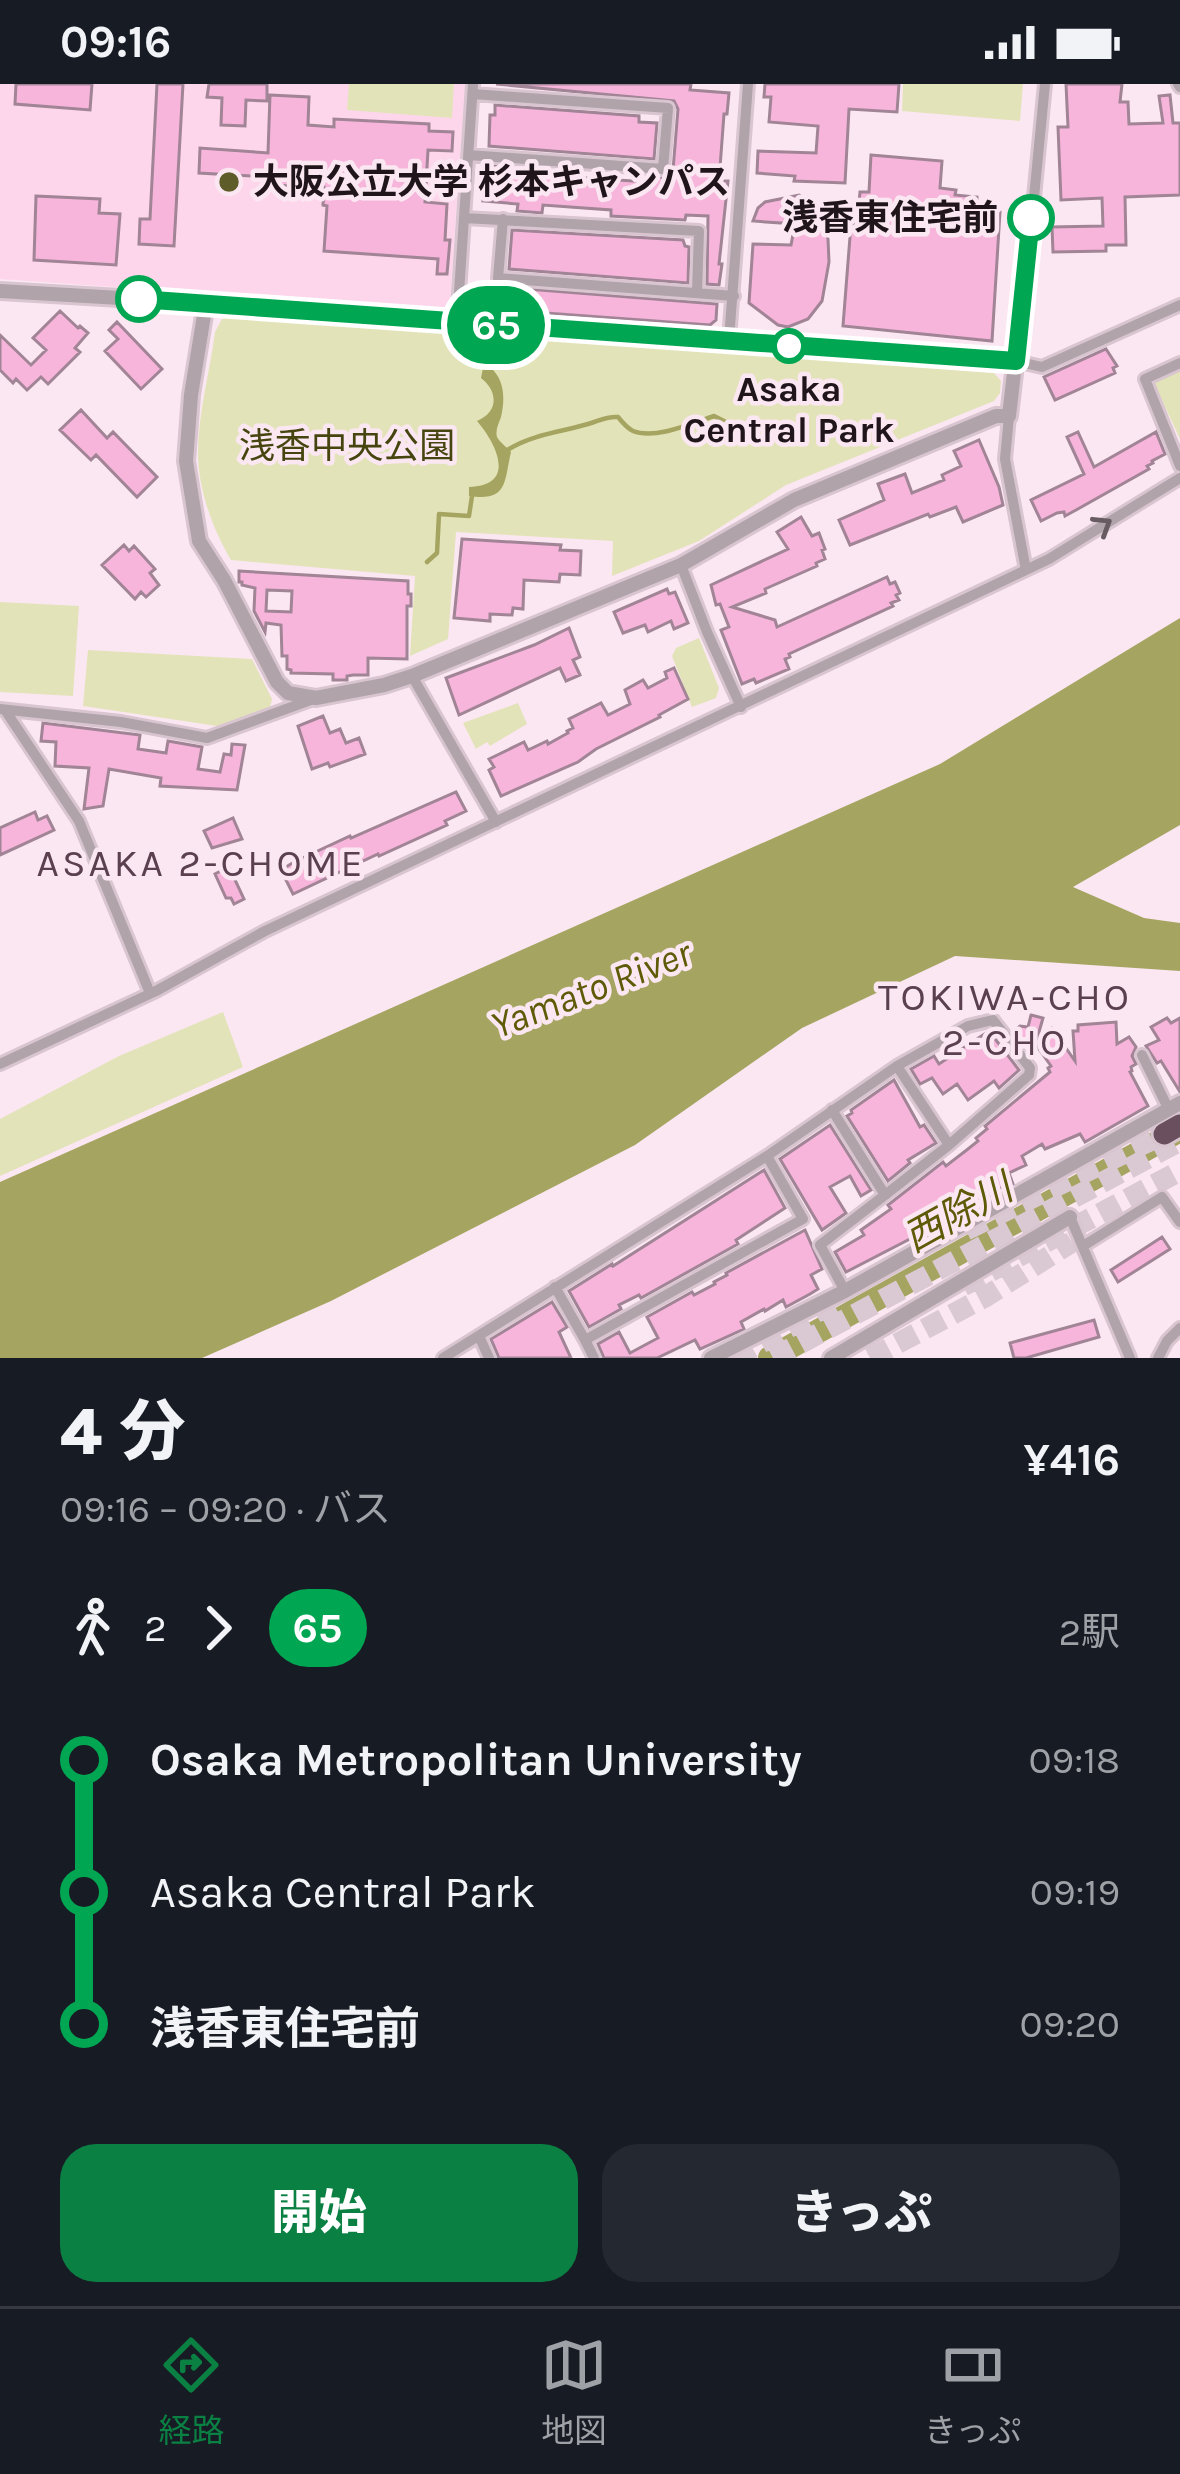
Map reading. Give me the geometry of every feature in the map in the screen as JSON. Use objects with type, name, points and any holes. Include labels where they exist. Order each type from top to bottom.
[{"type":"street","points":[[729,340],[748,84]]},
{"type":"street","points":[[1026,570],[1005,459],[1045,84]]},
{"type":"street","points":[[457,322],[473,89],[668,109],[663,169],[469,155]]},
{"type":"street","points":[[464,218],[699,231],[697,293]]},
{"type":"street","points":[[503,219],[498,278],[734,296]]},
{"type":"street","points":[[0,292],[729,340],[1016,361],[1042,367],[1180,304]]},
{"type":"street","points":[[206,303],[186,461],[199,542],[277,682],[288,692],[316,698]]},
{"type":"street","points":[[1180,363],[1145,379],[1180,466]]},
{"type":"street","points":[[3,709],[121,722],[207,738],[316,698],[412,676],[681,565],[794,500],[997,416],[1009,416]]},
{"type":"street","points":[[0,1064],[265,932],[1026,570],[1180,478]]},
{"type":"street","points":[[681,565],[741,707]]},
{"type":"street","points":[[412,676],[496,822]]},
{"type":"street","points":[[3,709],[79,821],[150,993]]},
{"type":"street","points":[[443,1358],[767,1156],[897,1066],[968,1026],[993,1021],[1030,1069],[1028,1075],[950,1145],[820,1245]]},
{"type":"street","points":[[711,1358],[1173,1118],[1142,1055]]},
{"type":"street","points":[[897,1066],[950,1145]]},
{"type":"street","points":[[832,1110],[885,1195]]},
{"type":"street","points":[[767,1156],[845,1291]]},
{"type":"street","points":[[1083,1246],[1162,1197],[1180,1222]]},
{"type":"street","points":[[831,1358],[1070,1216],[1130,1358]]},
{"type":"street","points":[[585,1340],[803,1219]]},
{"type":"street","points":[[555,1287],[594,1358]]},
{"type":"street","points":[[1158,1358],[1180,1328]]},
{"type":"street","points":[[479,1336],[489,1358]]},
{"type":"shaded area","name":"大阪公立大学 杉本キャンパス","points":[[0,84],[465,84],[450,302],[443,310],[0,279]]},
{"type":"green space","points":[[349,84],[454,84],[452,118],[347,110]]},
{"type":"green space","points":[[903,84],[1023,84],[1020,121],[902,111]]},
{"type":"green space","name":"浅香中央公園","points":[[235,315],[994,373],[1001,381],[1000,393],[994,401],[786,485],[699,541],[612,576],[613,541],[456,532],[448,639],[410,656],[415,576],[231,560],[224,548],[204,495],[199,438],[215,332],[222,319]]},
{"type":"green space","points":[[1180,369],[1180,439],[1154,383]]},
{"type":"green space","points":[[0,602],[79,606],[73,696],[0,692]]},
{"type":"green space","points":[[699,638],[719,688],[716,698],[692,707],[672,656],[676,648]]},
{"type":"green space","points":[[88,650],[252,659],[272,699],[270,708],[217,726],[83,706]]},
{"type":"green space","points":[[518,703],[527,724],[476,749],[463,723]]},
{"type":"green space","points":[[223,1012],[243,1067],[0,1176],[0,1119],[119,1056]]},
{"type":"water","points":[[484,363],[502,386],[497,434],[511,452],[502,488],[482,497],[469,496],[469,487],[493,480],[499,462],[477,421],[494,401],[481,378]]},
{"type":"water","name":"Yamato River","points":[[1180,618],[1180,825],[1073,887],[1144,918],[1180,923],[1180,971],[955,956],[802,1028],[635,1145],[331,1301],[202,1358],[0,1358],[0,1182],[940,764]]},
{"type":"building","points":[[16,84],[92,84],[90,110],[15,104]]},
{"type":"building","points":[[157,84],[183,84],[174,246],[139,244],[140,219],[150,219]]},
{"type":"building","points":[[209,84],[267,84],[267,101],[246,100],[245,126],[221,125],[222,98],[207,97]]},
{"type":"building","points":[[496,84],[691,84],[690,90],[729,93],[719,181],[728,181],[719,285],[707,284],[708,216],[686,215],[685,220],[611,216],[611,210],[543,205],[542,213],[517,211],[518,204],[483,201],[489,166],[517,168],[516,175],[531,176],[544,176],[544,170],[555,171],[555,176],[648,182],[649,178],[668,177],[673,170],[678,109],[674,101]]},
{"type":"building","points":[[765,84],[899,84],[897,112],[849,109],[845,183],[794,181],[795,176],[757,173],[758,151],[816,153],[818,126],[769,122],[771,97],[764,97]]},
{"type":"building","points":[[1066,84],[1122,84],[1120,102],[1128,102],[1129,124],[1163,123],[1159,96],[1170,95],[1173,123],[1180,123],[1180,195],[1125,197],[1126,245],[1106,245],[1106,251],[1053,252],[1052,227],[1103,226],[1102,198],[1061,200],[1058,127],[1068,127]]},
{"type":"building","points":[[270,95],[309,97],[308,125],[334,127],[334,119],[429,124],[429,131],[453,132],[452,151],[428,150],[425,202],[447,204],[447,274],[437,274],[438,259],[324,251],[324,187],[267,185],[267,177],[199,173],[200,148],[268,153]]},
{"type":"building","points":[[495,105],[639,116],[639,122],[657,123],[654,159],[489,146]]},
{"type":"building","points":[[871,155],[942,161],[940,188],[977,197],[977,209],[1000,212],[992,341],[843,326],[851,224],[857,224],[860,192],[869,192]]},
{"type":"building","points":[[799,195],[821,219],[829,262],[822,301],[808,319],[788,327],[749,303],[753,244],[791,245],[795,224],[753,221],[765,202]]},
{"type":"building","points":[[36,196],[100,199],[99,213],[120,214],[116,265],[34,260]]},
{"type":"building","points":[[512,230],[683,240],[689,247],[688,283],[509,269]]},
{"type":"building","points":[[476,285],[717,304],[716,320],[710,325],[478,308]]},
{"type":"building","points":[[60,311],[88,333],[75,348],[80,352],[48,384],[41,377],[27,390],[16,379],[13,383],[0,370],[0,335],[31,365],[46,350],[33,338]]},
{"type":"building","points":[[117,322],[162,369],[141,389],[105,351],[118,339],[109,330]]},
{"type":"building","points":[[1106,349],[1117,366],[1115,373],[1055,400],[1044,377]]},
{"type":"building","points":[[81,410],[107,438],[113,432],[157,477],[137,497],[96,455],[91,460],[60,430]]},
{"type":"building","points":[[1078,432],[1094,467],[1156,432],[1165,454],[1152,461],[1149,469],[1065,516],[1057,513],[1041,521],[1031,500],[1084,474],[1067,437]]},
{"type":"building","points":[[979,440],[1003,505],[963,522],[956,507],[928,514],[850,545],[839,520],[884,500],[878,484],[905,474],[912,493],[944,480],[942,475],[961,466],[954,451]]},
{"type":"building","points":[[801,517],[812,536],[819,533],[825,559],[732,607],[775,620],[777,627],[887,577],[890,584],[895,582],[899,600],[789,654],[785,659],[789,669],[742,684],[721,630],[729,627],[711,585],[788,549],[777,532]]},
{"type":"building","points":[[462,539],[561,545],[560,550],[581,551],[580,575],[560,574],[559,582],[524,580],[523,609],[513,608],[512,615],[490,614],[490,621],[454,618]]},
{"type":"building","points":[[124,545],[129,551],[134,546],[155,569],[150,573],[159,585],[146,597],[141,592],[135,599],[102,565]]},
{"type":"building","points":[[239,571],[408,581],[407,659],[368,658],[368,675],[347,676],[347,680],[333,680],[333,674],[291,673],[287,656],[282,656],[281,625],[266,623],[265,632],[254,611],[255,588],[239,582]],"holes":[[[267,590],[292,591],[291,612],[266,611]]]},
{"type":"building","points":[[667,589],[669,594],[675,592],[688,623],[674,629],[671,621],[648,632],[645,625],[623,633],[614,612]]},
{"type":"building","points":[[569,628],[580,657],[573,660],[580,675],[566,681],[560,668],[459,715],[446,678]]},
{"type":"building","points":[[674,668],[688,699],[578,762],[501,796],[489,759],[524,742],[528,750],[548,744],[573,728],[569,719],[601,703],[608,715],[630,704],[625,690],[643,680],[648,688],[667,678],[665,672]]},
{"type":"building","points":[[323,716],[330,733],[340,729],[346,743],[359,738],[365,754],[312,769],[298,726]]},
{"type":"building","points":[[43,723],[140,735],[138,749],[166,753],[168,741],[202,747],[198,769],[220,772],[232,744],[245,745],[237,790],[160,786],[161,778],[109,769],[103,806],[84,809],[89,768],[55,766],[56,742],[41,741]]},
{"type":"building","points":[[456,792],[466,811],[445,821],[447,825],[293,894],[281,870]]},
{"type":"building","points":[[35,812],[38,820],[47,816],[54,830],[0,855],[0,828]]},
{"type":"building","points":[[233,818],[242,839],[212,848],[204,831]]},
{"type":"building","points":[[229,867],[244,899],[234,904],[215,874]]},
{"type":"building","points":[[1031,1015],[1043,1018],[1037,1039],[1052,1028],[1075,1061],[1073,1031],[1078,1031],[1078,1025],[1116,1022],[1117,1044],[1129,1037],[1136,1047],[1132,1056],[1136,1064],[1130,1072],[1148,1106],[1085,1142],[1080,1134],[1045,1149],[1042,1144],[1022,1156],[1026,1165],[1009,1173],[1013,1184],[931,1220],[935,1226],[846,1272],[835,1252],[864,1235],[861,1230],[891,1209],[888,1205],[943,1162],[946,1166],[978,1141],[985,1126],[1050,1072],[1051,1066],[1036,1045],[1034,1053],[1014,1031],[1028,1027]]},
{"type":"building","points":[[1167,1018],[1171,1023],[1180,1018],[1180,1092],[1146,1046],[1159,1040],[1151,1027]]},
{"type":"building","points":[[989,1031],[1019,1070],[999,1088],[994,1081],[968,1100],[957,1084],[943,1094],[932,1078],[920,1084],[911,1069],[934,1056],[939,1064]]},
{"type":"building","points":[[894,1080],[920,1127],[924,1125],[936,1143],[908,1160],[888,1181],[847,1116]]},
{"type":"building","points":[[830,1125],[871,1190],[861,1196],[850,1176],[830,1187],[846,1213],[822,1230],[780,1159]]},
{"type":"building","points":[[764,1170],[785,1208],[736,1240],[738,1244],[641,1298],[619,1305],[621,1309],[589,1327],[569,1291]]},
{"type":"building","points":[[805,1230],[822,1269],[811,1275],[818,1289],[786,1307],[783,1300],[764,1309],[741,1322],[744,1329],[700,1349],[695,1340],[657,1358],[604,1358],[598,1344],[619,1332],[630,1353],[658,1338],[647,1317],[715,1284],[726,1273]]},
{"type":"building","points":[[1162,1237],[1170,1249],[1118,1282],[1111,1270]]},
{"type":"building","points":[[552,1302],[567,1327],[559,1332],[571,1358],[499,1358],[491,1339]]},
{"type":"building","points":[[1094,1320],[1099,1337],[1014,1358],[1010,1343]]},
{"type":"waterway","points":[[509,449],[610,417],[642,433],[674,430],[714,416],[730,424]]},
{"type":"waterway","points":[[427,562],[437,553],[439,514],[469,516],[472,496]]},
{"type":"waterway","name":"西除川","points":[[770,1358],[1180,1130]]},
{"type":"tunnel","points":[[966,1230],[1164,1134]]},
{"type":"tunnel","points":[[773,1358],[1180,1141]]},
{"type":"tunnel","points":[[963,1286],[1180,1171]]},
{"type":"tunnel","points":[[870,1358],[985,1297],[1072,1242]]},
{"type":"tunnel","points":[[734,1358],[833,1303]]},
{"type":"bus line","name":"65","points":[[139,299],[1016,361],[1031,218]]},
{"type":"place","name":"大阪公立大学 杉本キャンパス","points":[[229,182]]},
{"type":"place","name":"浅香東住宅前","points":[[1031,218]]},
{"type":"place","name":"Asaka Central Park","points":[[789,346]]},
{"type":"district","name":"ASAKA 2-CHOME","points":[[201,863]]},
{"type":"district","name":"TOKIWA-CHO 2-CHO","points":[[1005,1020]]}]
